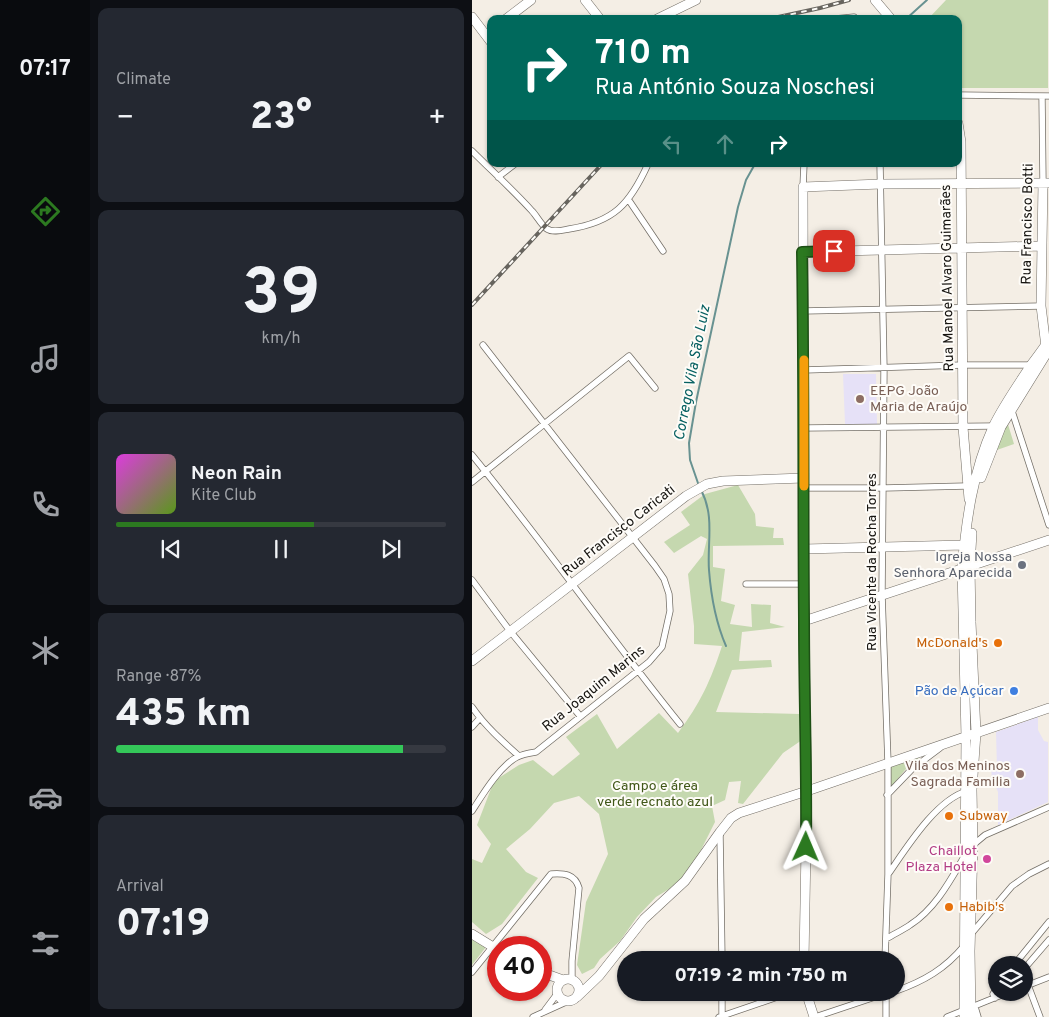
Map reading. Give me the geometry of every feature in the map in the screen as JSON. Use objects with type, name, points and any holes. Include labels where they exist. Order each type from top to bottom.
[{"type":"street","points":[[511,15],[532,0]]},
{"type":"street","points":[[586,0],[597,15]]},
{"type":"street","points":[[665,15],[696,0]]},
{"type":"street","points":[[876,0],[888,15]]},
{"type":"street","points":[[472,17],[487,34]]},
{"type":"street","points":[[962,95],[1045,96]]},
{"type":"street","name":"Rua Francisco Botti","points":[[1045,96],[1046,183],[1041,246],[1041,306],[1047,347]]},
{"type":"street","points":[[472,151],[487,166]]},
{"type":"street","points":[[488,167],[534,213],[548,230],[582,227],[615,212],[637,188],[647,167]]},
{"type":"street","points":[[498,177],[511,167]]},
{"type":"street","points":[[804,167],[802,252],[807,791],[804,951]]},
{"type":"street","name":"Rua Vicente da Rocha Torres","points":[[880,167],[884,309],[882,595],[888,762],[888,874],[885,951]]},
{"type":"street","name":"Rua Manoel Alvaro Guimarães","points":[[961,167],[963,427],[966,486],[970,505]]},
{"type":"street","points":[[803,187],[881,184],[1046,183]]},
{"type":"street","points":[[628,199],[663,251]]},
{"type":"street","points":[[802,252],[1041,246]]},
{"type":"street","points":[[803,311],[1041,306]]},
{"type":"street","name":"Rua Joaquim Marins","points":[[472,811],[503,769],[519,756],[536,752],[638,672],[662,647],[670,611],[669,594],[664,579],[634,537],[483,345]]},
{"type":"street","points":[[969,1012],[964,946],[966,854],[968,790],[976,733],[964,546],[970,505],[981,460],[1031,366],[1047,347]]},
{"type":"street","points":[[1010,405],[1047,347]]},
{"type":"street","points":[[472,482],[629,356],[655,388]]},
{"type":"street","points":[[804,370],[963,365],[1031,366]]},
{"type":"street","points":[[1010,405],[1048,525]]},
{"type":"street","points":[[804,428],[998,426]]},
{"type":"street","points":[[969,1012],[973,845],[966,737],[966,567],[974,508],[998,426]]},
{"type":"street","points":[[472,455],[574,584],[638,672],[680,724]]},
{"type":"street","name":"Rua Francisco Caricati","points":[[472,661],[686,496],[707,484],[723,481],[804,478]]},
{"type":"street","points":[[804,488],[966,486]]},
{"type":"street","points":[[804,621],[1048,540]]},
{"type":"street","points":[[804,549],[883,546],[964,546]]},
{"type":"street","points":[[472,580],[580,716]]},
{"type":"street","points":[[746,584],[804,584]]},
{"type":"street","points":[[472,707],[503,742],[519,756]]},
{"type":"street","points":[[534,1017],[576,996],[599,976],[644,919],[685,881],[720,832],[731,818],[739,812],[807,791],[1048,708]]},
{"type":"street","points":[[472,727],[480,718]]},
{"type":"street","points":[[888,795],[918,763],[948,743]]},
{"type":"street","points":[[888,874],[910,842],[932,816],[950,801],[968,790]]},
{"type":"street","points":[[886,939],[912,924],[928,909],[941,894],[973,845],[985,836],[1048,807]]},
{"type":"street","points":[[720,832],[722,951]]},
{"type":"street","points":[[905,988],[914,985],[949,963],[1012,886],[1048,864]]},
{"type":"street","points":[[504,936],[551,874],[562,873],[569,875],[577,881],[580,888],[570,981]]},
{"type":"street","points":[[1021,956],[1048,922]]},
{"type":"street","points":[[472,934],[487,943]]},
{"type":"street","points":[[1033,958],[1048,940]]},
{"type":"street","points":[[472,972],[487,956]]},
{"type":"street","points":[[552,976],[570,981],[579,989],[576,996]]},
{"type":"street","points":[[544,1012],[557,991],[570,981],[599,976]]},
{"type":"street","points":[[1033,983],[1048,977]]},
{"type":"street","points":[[552,985],[559,998],[566,1002]]},
{"type":"street","points":[[722,1001],[721,1016],[765,1001]]},
{"type":"street","points":[[809,1001],[814,1017],[863,1001]]},
{"type":"street","points":[[886,1017],[887,1001]]},
{"type":"street","points":[[947,1017],[969,1012],[989,1001]]},
{"type":"street","points":[[1033,1001],[1040,1017]]},
{"type":"street","points":[[969,1012],[978,1017]]},
{"type":"shaded area","name":"EEPG João Maria de Araújo","points":[[843,374],[876,374],[877,424],[845,424]]},
{"type":"shaded area","name":"Vila dos Meninos Sagrada Familia","points":[[1038,717],[1038,730],[1044,741],[1048,742],[1048,802],[998,825],[998,792],[992,778],[991,769],[997,769],[996,732]]},
{"type":"green space","points":[[946,0],[1048,0],[1048,88],[962,88],[962,15],[932,15]]},
{"type":"green space","points":[[1007,421],[1014,444],[994,451]]},
{"type":"green space","name":"Campo e área verde recnato azul","points":[[738,485],[755,514],[756,526],[774,528],[773,538],[783,538],[784,545],[713,546],[713,567],[725,569],[721,601],[735,605],[730,624],[752,627],[751,604],[771,605],[770,623],[785,627],[742,632],[739,661],[771,660],[772,667],[732,670],[716,712],[800,714],[802,740],[783,753],[743,804],[738,803],[741,781],[729,782],[725,800],[712,806],[715,822],[687,878],[656,897],[637,917],[620,941],[600,959],[594,968],[582,974],[577,965],[586,902],[608,854],[599,814],[579,796],[554,803],[530,829],[506,849],[526,872],[538,878],[502,924],[486,934],[472,922],[472,859],[482,863],[491,844],[477,825],[494,781],[519,765],[533,760],[553,776],[580,754],[566,737],[597,714],[617,749],[659,713],[678,733],[699,702],[714,670],[722,646],[694,644],[694,626],[688,574],[703,555],[707,539],[701,536],[674,553],[664,542],[690,525],[681,512],[705,494]]},
{"type":"green space","points":[[920,754],[920,757],[905,770],[891,787],[890,765]]},
{"type":"green space","points":[[472,938],[486,947],[472,965]]},
{"type":"waterway","name":"Corrego Vila São Luiz","points":[[910,15],[927,0]]},
{"type":"waterway","name":"Corrego Vila São Luiz","points":[[699,486],[690,460],[689,443],[738,207],[746,180],[753,167]]},
{"type":"waterway","name":"Corrego Vila São Luiz","points":[[701,490],[708,510],[710,530],[709,570],[713,599],[719,628],[726,646]]},
{"type":"railway","points":[[788,15],[849,0]]},
{"type":"railway","points":[[472,305],[599,167]]},
{"type":"slow traffic","points":[[804,360],[804,486]]},
{"type":"place","name":"EEPG João Maria de Araújo","points":[[860,399]]},
{"type":"place","name":"Igreja Nossa Senhora Aparecida","points":[[1022,565]]},
{"type":"place","name":"McDonald's","points":[[998,643]]},
{"type":"place","name":"Pão de Açúcar","points":[[1014,691]]},
{"type":"place","name":"Vila dos Meninos Sagrada Familia","points":[[1020,774]]},
{"type":"place","name":"Subway","points":[[949,816]]},
{"type":"place","name":"Chaillot Plaza Hotel","points":[[987,859]]},
{"type":"place","name":"Habib's","points":[[949,907]]},
{"type":"route","points":[[806,847],[802,252],[834,251]]}]
